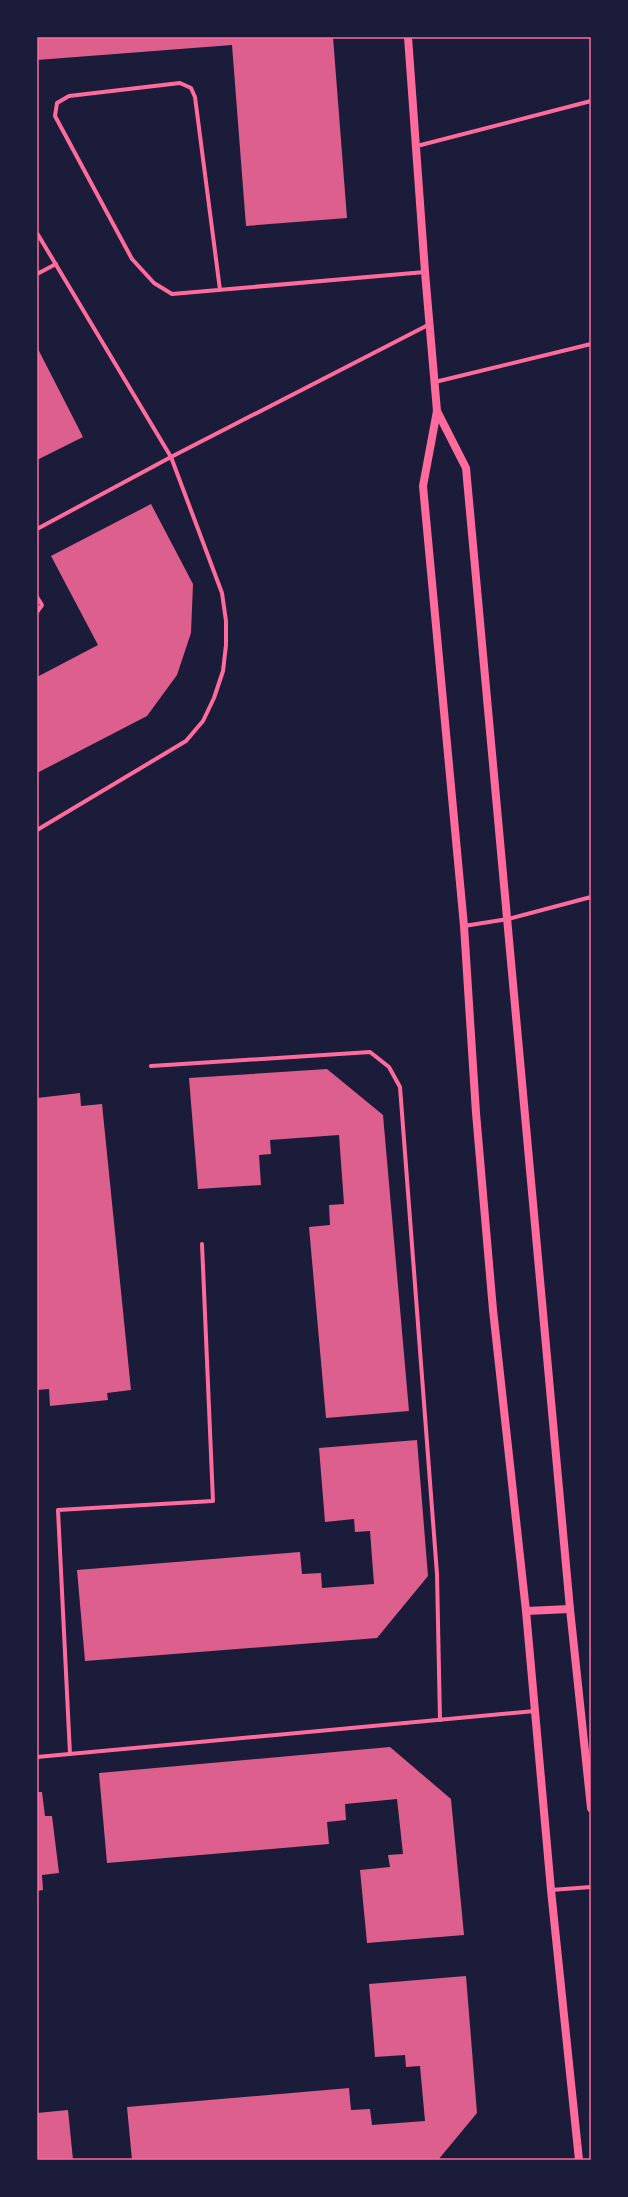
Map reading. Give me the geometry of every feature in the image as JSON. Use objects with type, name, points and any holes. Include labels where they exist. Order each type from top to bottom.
[{"type":"main road","points":[[408,37],[425,272],[437,411],[422,486],[464,926],[476,1112],[494,1310],[526,1611],[550,1890],[579,2160]]},
{"type":"main road","points":[[437,411],[466,468],[570,1609],[591,1808]]},
{"type":"main road","points":[[526,1611],[570,1609]]},
{"type":"street","points":[[220,290],[196,97],[191,88],[180,83],[69,96],[57,103],[54,116],[132,259],[154,283],[172,294],[220,290],[425,272]]},
{"type":"street","points":[[417,146],[591,101]]},
{"type":"street","points":[[37,232],[171,457],[222,593],[226,621],[226,645],[223,671],[214,698],[203,721],[186,741],[37,830]]},
{"type":"street","points":[[37,274],[56,264]]},
{"type":"street","points":[[37,529],[171,457],[430,324]]},
{"type":"street","points":[[435,382],[591,344]]},
{"type":"street","points":[[37,597],[42,605],[37,612]]},
{"type":"street","points":[[464,926],[508,919],[591,897]]},
{"type":"street","points":[[151,1066],[370,1052],[389,1067],[400,1087],[437,1574],[440,1720]]},
{"type":"street","points":[[70,1754],[58,1510],[214,1501],[202,1244]]},
{"type":"street","points":[[37,1757],[535,1711]]},
{"type":"street","points":[[550,1890],[591,1886]]},
{"type":"building","points":[[37,37],[333,37],[347,218],[246,226],[232,45],[37,60]]},
{"type":"building","points":[[37,347],[83,437],[37,460]]},
{"type":"building","points":[[151,504],[193,584],[191,633],[177,675],[147,716],[37,773],[37,677],[98,645],[51,556]]},
{"type":"building","points":[[327,1069],[383,1115],[409,1411],[326,1418],[309,1227],[330,1225],[329,1205],[344,1204],[339,1135],[270,1140],[271,1154],[259,1155],[261,1185],[198,1189],[189,1078]]},
{"type":"building","points":[[80,1093],[81,1106],[102,1104],[131,1390],[107,1393],[108,1400],[50,1406],[49,1389],[37,1390],[37,1098]]},
{"type":"building","points":[[417,1440],[428,1576],[377,1638],[85,1661],[77,1570],[300,1552],[302,1574],[321,1573],[322,1588],[374,1584],[370,1531],[355,1532],[354,1519],[325,1522],[319,1448]]},
{"type":"building","points":[[390,1747],[451,1799],[464,1935],[367,1943],[360,1870],[390,1867],[388,1855],[403,1854],[397,1799],[345,1804],[346,1820],[327,1822],[329,1844],[107,1863],[99,1773]]},
{"type":"building","points":[[37,1792],[42,1792],[45,1816],[52,1816],[59,1873],[42,1875],[43,1890],[37,1891]]},
{"type":"building","points":[[466,1976],[477,2113],[438,2160],[132,2160],[127,2107],[349,2088],[351,2110],[370,2109],[372,2125],[425,2121],[420,2066],[406,2067],[405,2055],[375,2057],[369,1984]]},
{"type":"building","points":[[68,2110],[73,2160],[37,2160],[37,2113]]}]
